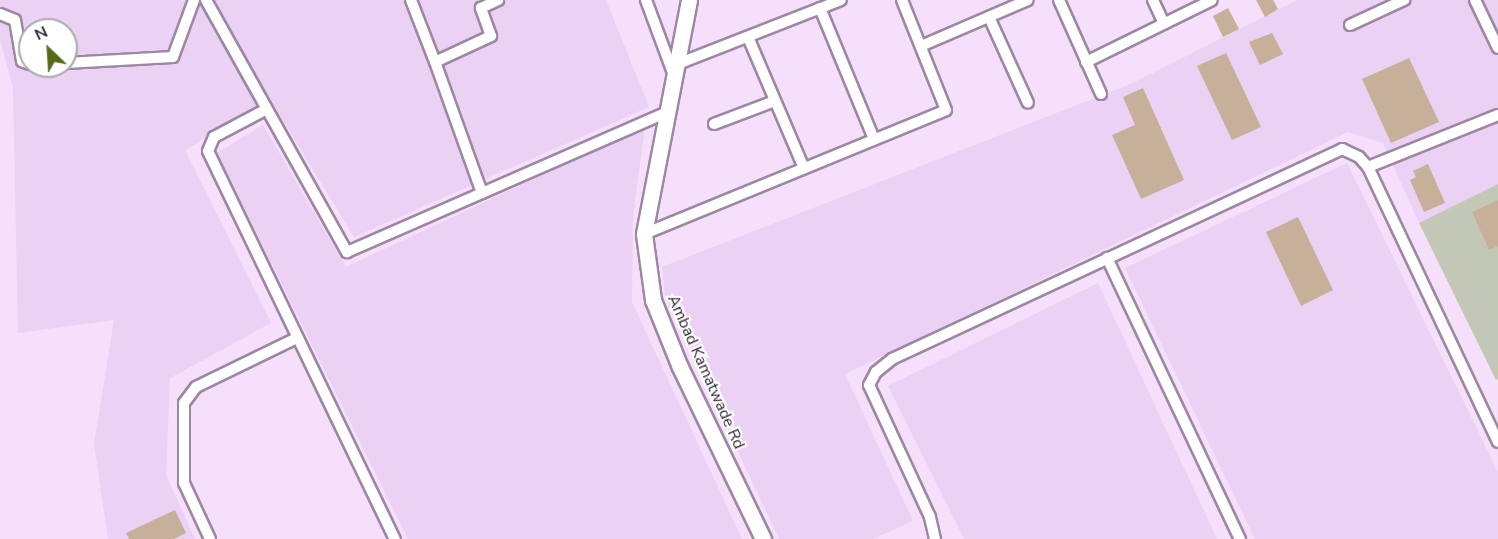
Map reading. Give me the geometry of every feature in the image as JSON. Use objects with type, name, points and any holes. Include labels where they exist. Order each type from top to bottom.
[{"type":"street","points":[[78,62],[173,57],[194,0]]},
{"type":"street","points":[[206,0],[265,110],[347,252],[668,112]]},
{"type":"street","points":[[411,0],[482,193]]},
{"type":"street","points":[[435,62],[491,36],[481,8],[498,0]]},
{"type":"street","points":[[646,0],[675,71],[748,37],[841,0]]},
{"type":"street","name":"Ambad Kamatwade Rd","points":[[689,0],[644,234],[653,300],[680,367],[763,539]]},
{"type":"street","points":[[644,234],[946,110],[902,0]]},
{"type":"street","points":[[921,46],[1028,0]]},
{"type":"street","points":[[1059,0],[1101,94]]},
{"type":"street","points":[[1153,0],[1164,24]]},
{"type":"street","points":[[1086,62],[1212,0]]},
{"type":"street","points":[[1350,25],[1404,0]]},
{"type":"street","points":[[1475,0],[1498,48]]},
{"type":"street","points":[[820,8],[874,139]]},
{"type":"street","points":[[0,14],[15,20],[18,38]]},
{"type":"street","points":[[989,17],[1028,103]]},
{"type":"street","points":[[748,37],[804,168]]},
{"type":"street","points":[[714,124],[775,101]]},
{"type":"street","points":[[265,110],[214,137],[208,151],[395,539]]},
{"type":"street","points":[[1368,167],[1498,115]]},
{"type":"street","points":[[935,539],[930,517],[869,385],[876,372],[892,359],[1342,149],[1359,157],[1368,167],[1498,442]]},
{"type":"street","points":[[1107,258],[1240,539]]},
{"type":"street","points":[[210,539],[184,483],[181,456],[184,403],[196,387],[297,338]]},
{"type":"shaded area","points":[[0,0],[606,0],[649,107],[354,237],[270,99],[185,150],[271,323],[170,378],[166,475],[195,539],[108,539],[94,444],[114,320],[18,333],[13,88],[0,39]]},
{"type":"shaded area","points":[[1297,0],[1498,0],[1498,184],[1419,223],[1383,143],[1348,132],[845,374],[913,521],[873,539],[779,539],[665,296],[662,267],[1131,84]]},
{"type":"shaded area","points":[[263,125],[346,267],[645,127],[633,216],[632,302],[742,539],[408,539],[217,153]]},
{"type":"shaded area","points":[[1347,163],[1498,472],[1498,539],[1255,539],[1125,268]]},
{"type":"shaded area","points":[[1098,283],[1217,539],[964,539],[888,386]]},
{"type":"green space","points":[[1498,184],[1498,379],[1496,380],[1419,223]]},
{"type":"building","points":[[1256,0],[1273,0],[1278,9],[1265,17]]},
{"type":"building","points":[[1228,8],[1239,29],[1223,37],[1213,16]]},
{"type":"building","points":[[1272,33],[1283,54],[1260,65],[1249,42]]},
{"type":"building","points":[[1226,53],[1261,127],[1232,140],[1197,66]]},
{"type":"building","points":[[1409,58],[1439,122],[1391,143],[1362,79]]},
{"type":"building","points":[[1143,88],[1184,180],[1141,199],[1112,135],[1135,125],[1123,97]]},
{"type":"building","points":[[1428,164],[1445,203],[1424,212],[1410,180],[1416,177],[1413,171]]},
{"type":"building","points":[[1498,200],[1498,246],[1489,250],[1472,212]]},
{"type":"building","points":[[1298,217],[1333,290],[1301,306],[1266,232]]},
{"type":"building","points":[[175,510],[186,533],[174,539],[129,539],[126,533]]}]
